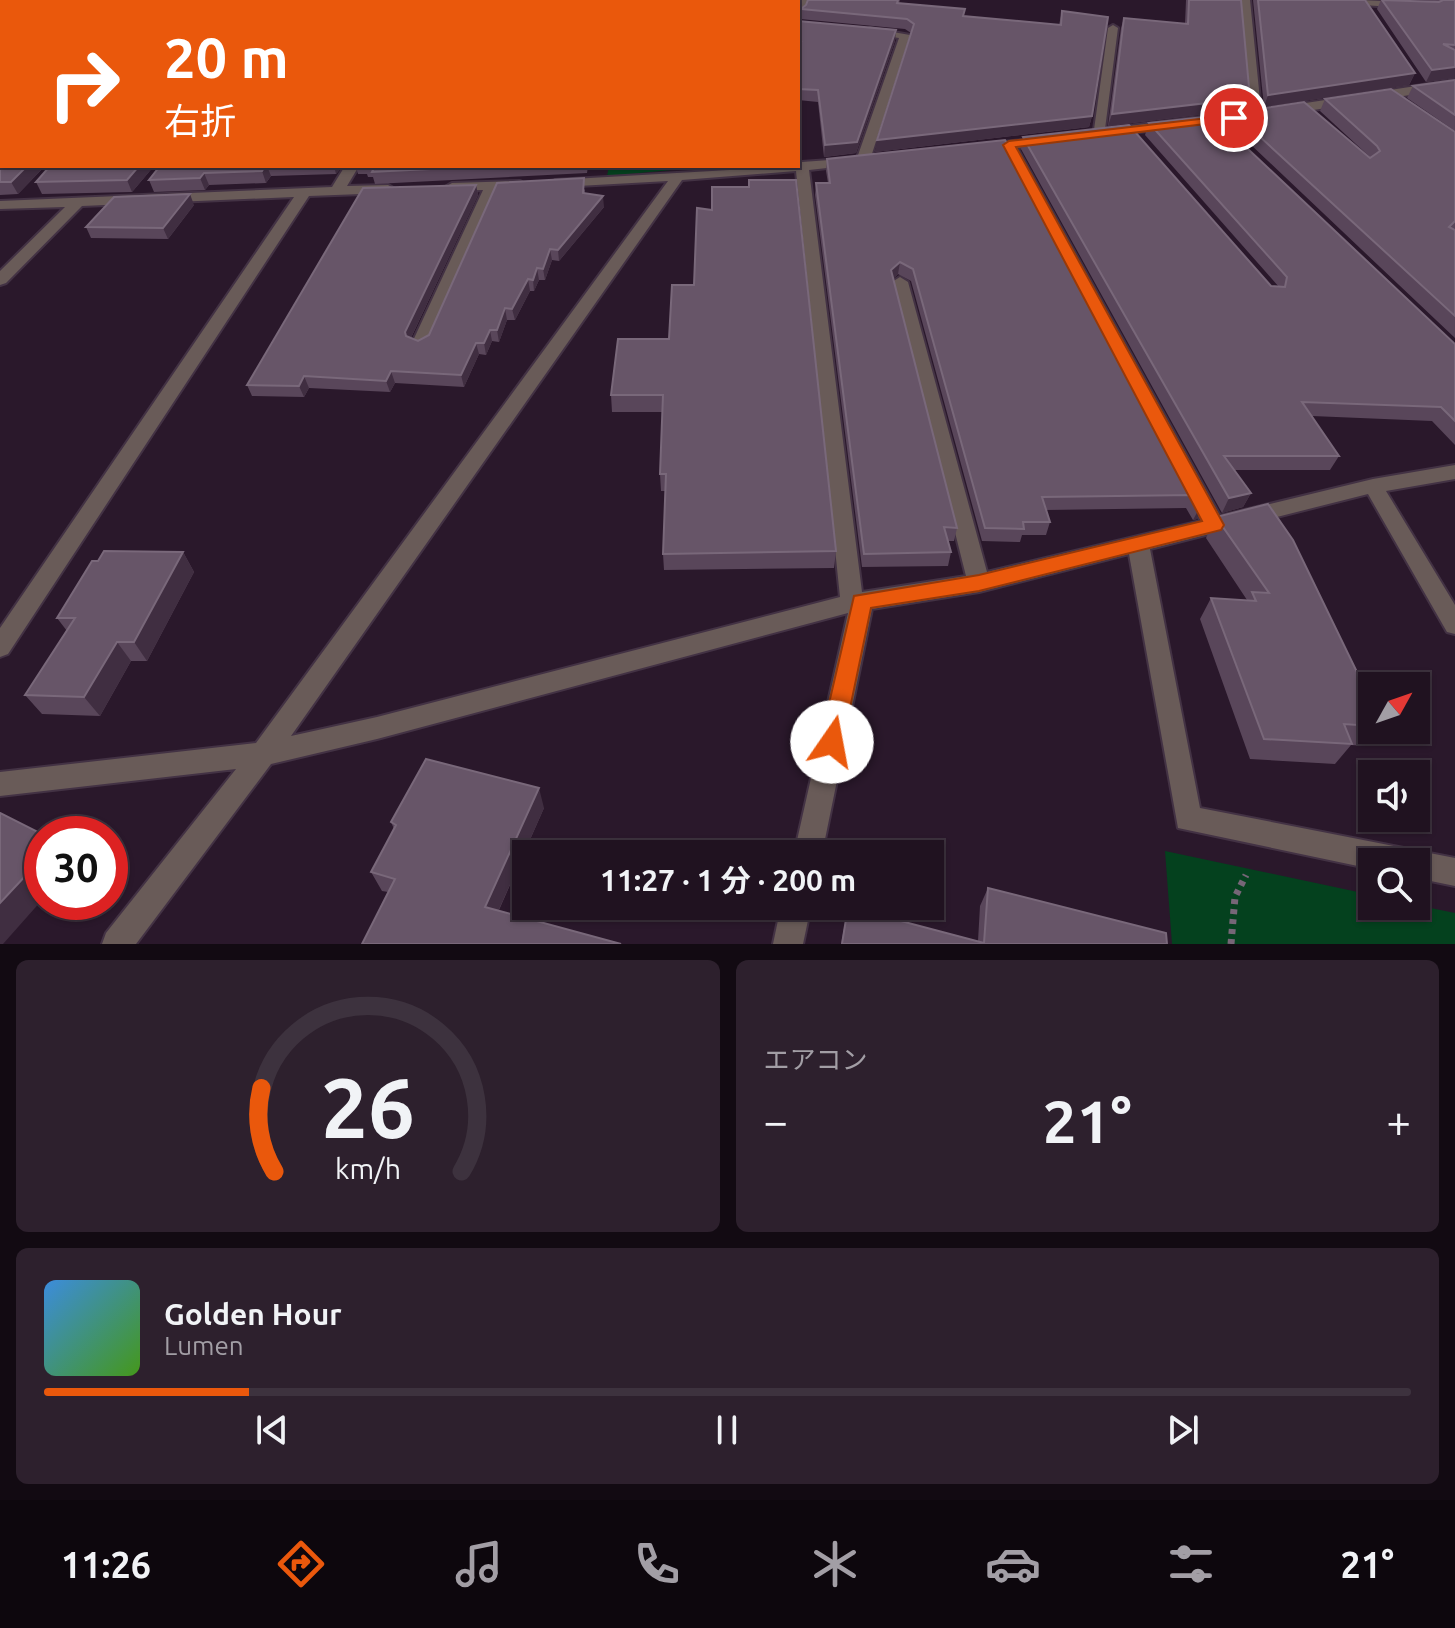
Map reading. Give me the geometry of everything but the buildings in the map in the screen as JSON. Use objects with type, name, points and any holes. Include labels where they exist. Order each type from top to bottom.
[{"type":"street","points":[[1245,0],[1255,115]]},
{"type":"street","points":[[1359,1],[1420,6]]},
{"type":"street","points":[[1359,1],[1373,14]]},
{"type":"street","points":[[1098,134],[1113,28]]},
{"type":"street","points":[[859,30],[905,35],[863,160]]},
{"type":"street","points":[[1414,77],[1422,90]]},
{"type":"street","points":[[1083,136],[1135,136],[1219,126],[1255,115],[1309,113],[1395,99],[1455,84]]},
{"type":"street","points":[[965,149],[1069,137]]},
{"type":"street","points":[[1009,145],[1214,525]]},
{"type":"street","points":[[811,840],[857,602],[802,166],[878,158]]},
{"type":"street","points":[[337,191],[351,168]]},
{"type":"street","points":[[443,182],[492,187],[677,178],[772,168]]},
{"type":"street","points":[[117,944],[263,754],[677,178]]},
{"type":"street","points":[[20,204],[38,185]]},
{"type":"street","points":[[420,345],[492,187]]},
{"type":"street","points":[[0,205],[79,201],[142,193],[397,189]]},
{"type":"street","points":[[0,647],[305,192]]},
{"type":"street","points":[[0,280],[79,201]]},
{"type":"street","points":[[900,282],[979,583]]},
{"type":"street","points":[[0,784],[263,754],[377,728],[857,602],[979,583],[1373,486],[1455,472]]},
{"type":"street","points":[[1373,486],[1455,625]]},
{"type":"street","points":[[1138,543],[1188,819],[1358,853]]},
{"type":"street","points":[[1430,867],[1455,872]]},
{"type":"street","points":[[788,944],[793,920]]},
{"type":"path","points":[[1231,944],[1235,897],[1267,835]]},
{"type":"green space","points":[[609,168],[693,168],[607,176]]},
{"type":"green space","points":[[1165,851],[1358,892],[1358,920],[1430,920],[1430,908],[1455,913],[1455,944],[1172,944]]},
{"type":"route","points":[[832,742],[862,602],[979,583],[1214,525],[1009,145],[1234,118]]}]
